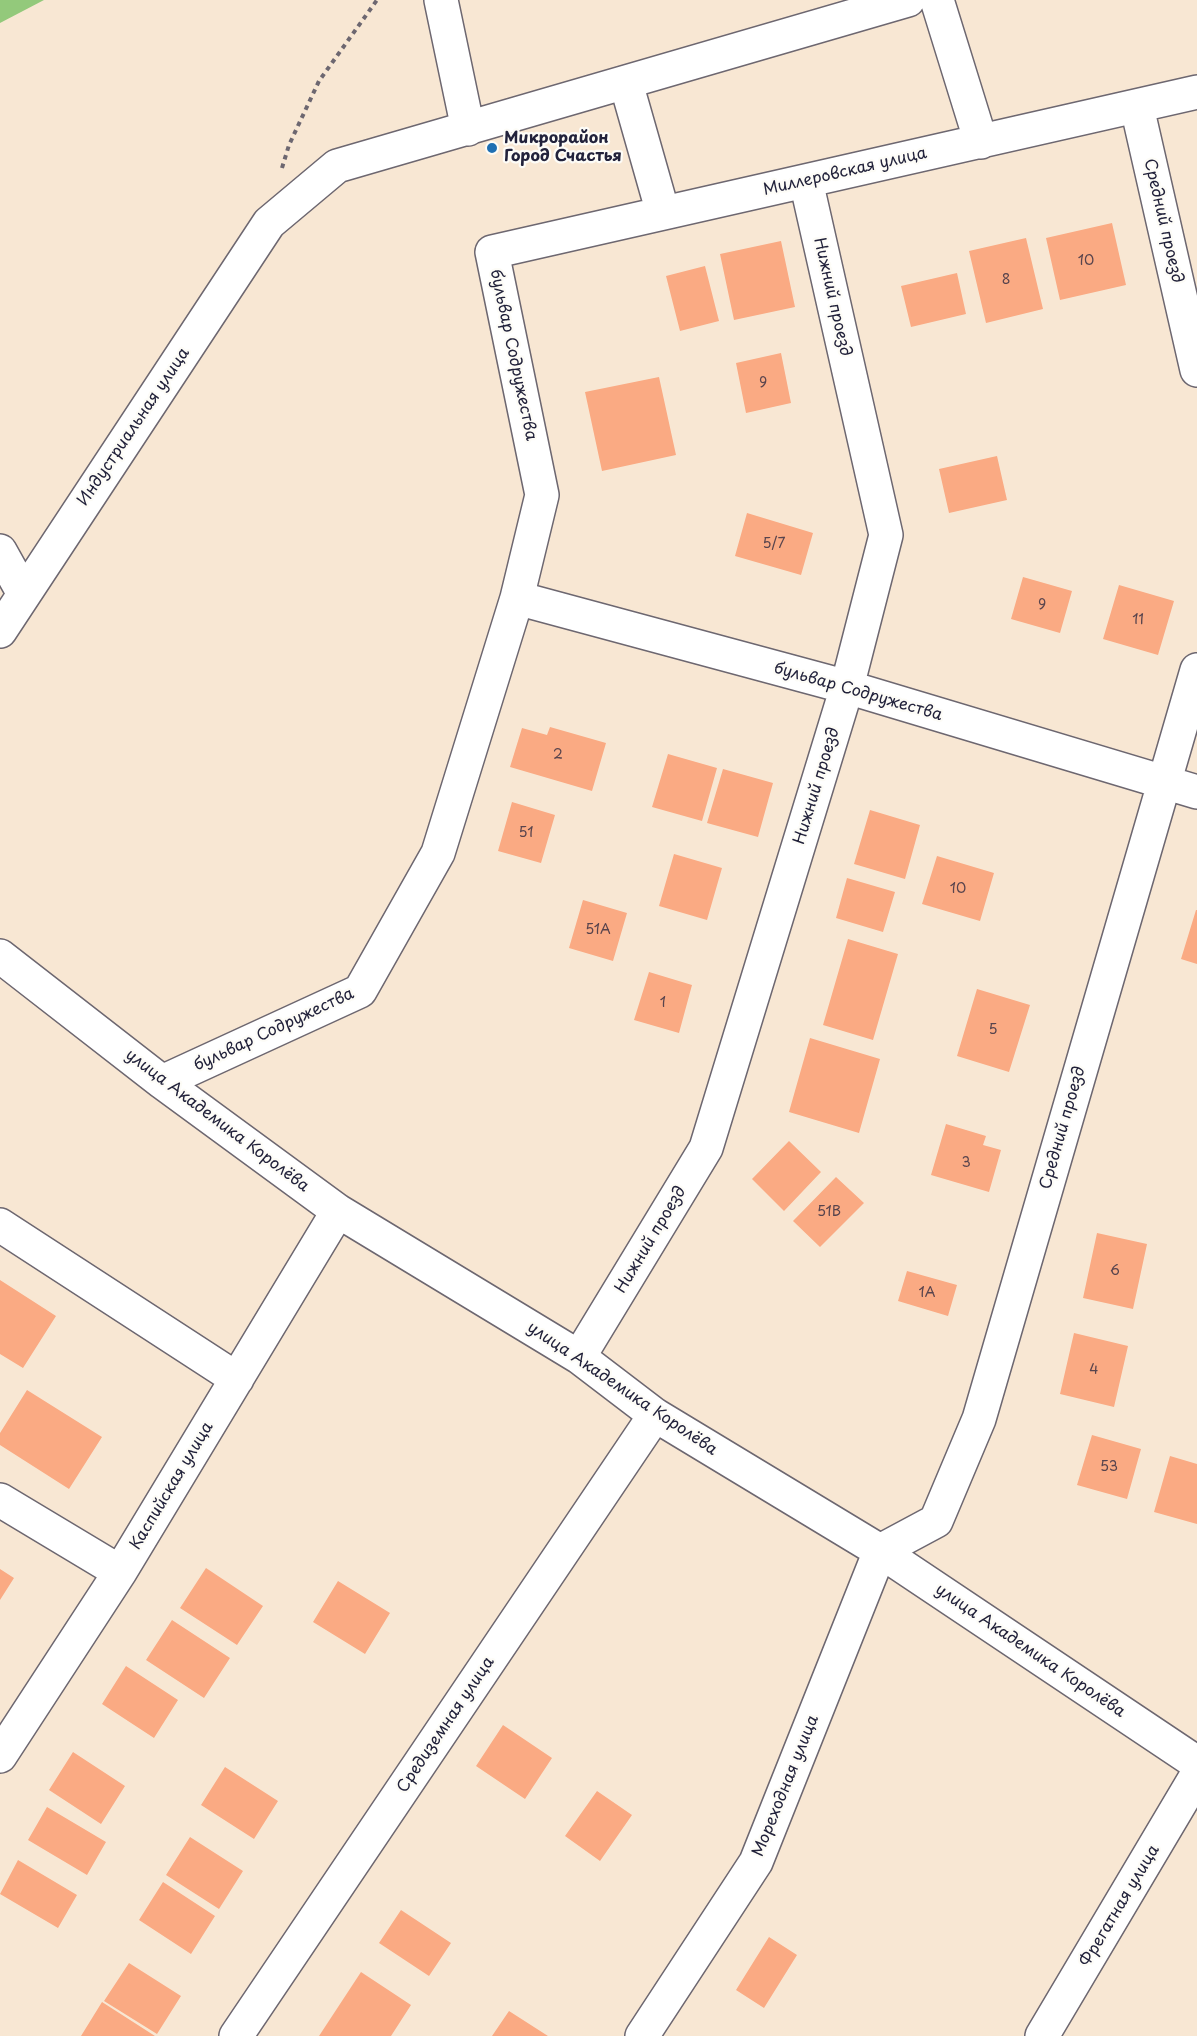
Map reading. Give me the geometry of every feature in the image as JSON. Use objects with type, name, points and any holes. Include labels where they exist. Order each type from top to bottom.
[{"type":"street","points":[[441,0],[468,129]]},
{"type":"street","name":"Индустриальная улица","points":[[0,631],[269,224],[337,166],[908,0]]},
{"type":"street","points":[[937,0],[981,142]]},
{"type":"street","points":[[626,83],[663,213]]},
{"type":"street","name":"Миллеровская улица","points":[[492,252],[1197,92]]},
{"type":"street","name":"Средний проезд","points":[[1137,107],[1197,370]]},
{"type":"street","name":"Нижний проезд","points":[[579,1357],[706,1148],[847,687],[886,536],[806,181]]},
{"type":"street","name":"бульвар Содружества","points":[[162,1082],[360,991],[438,853],[518,598],[542,495],[492,252]]},
{"type":"street","points":[[0,551],[24,594]]},
{"type":"street","name":"бульвар Содружества","points":[[518,598],[847,687],[1197,792]]},
{"type":"street","name":"Средний проезд","points":[[880,1551],[936,1521],[979,1419],[1197,670]]},
{"type":"street","name":"улица Академика Королёва","points":[[0,956],[162,1082],[338,1211],[579,1357],[655,1415],[880,1551],[1197,1763]]},
{"type":"street","name":"Каспийская улица","points":[[0,1756],[120,1572],[338,1211]]},
{"type":"street","points":[[0,1225],[237,1379]]},
{"type":"street","name":"Средиземная улица","points":[[237,2036],[655,1415]]},
{"type":"street","points":[[0,1500],[120,1572]]},
{"type":"street","name":"Мореходная улица","points":[[642,2036],[756,1862],[880,1551]]},
{"type":"street","name":"Фрегатная улица","points":[[1042,2036],[1197,1775]]},
{"type":"path","points":[[280,177],[289,145],[319,81],[377,0]]},
{"type":"green space","points":[[0,0],[44,0],[0,23]]},
{"type":"building","points":[[1112,223],[1126,285],[1060,300],[1046,238]]},
{"type":"building","points":[[1026,238],[1043,309],[986,323],[969,251]]},
{"type":"building","points":[[781,241],[795,307],[734,320],[720,254]]},
{"type":"building","points":[[705,266],[719,321],[680,331],[666,276]]},
{"type":"building","points":[[957,273],[966,314],[911,327],[901,286]]},
{"type":"building","points":[[781,353],[791,403],[746,413],[736,363]]},
{"type":"building","points":[[659,377],[676,455],[602,471],[585,392]]},
{"type":"building","points":[[997,456],[1007,500],[949,513],[939,469]]},
{"type":"building","points":[[747,513],[813,533],[801,575],[735,556]]},
{"type":"building","points":[[1023,577],[1072,591],[1060,633],[1011,619]]},
{"type":"building","points":[[1119,585],[1174,601],[1158,655],[1103,639]]},
{"type":"building","points":[[550,727],[606,743],[592,791],[510,767],[522,728],[547,735]]},
{"type":"building","points":[[668,754],[717,768],[702,821],[652,807]]},
{"type":"building","points":[[723,769],[773,783],[758,837],[707,823]]},
{"type":"building","points":[[512,802],[555,815],[541,863],[498,851]]},
{"type":"building","points":[[870,810],[920,825],[905,879],[854,864]]},
{"type":"building","points":[[674,854],[722,868],[707,920],[659,906]]},
{"type":"building","points":[[937,856],[994,873],[980,921],[922,904]]},
{"type":"building","points":[[847,878],[895,892],[883,932],[836,918]]},
{"type":"building","points":[[583,900],[627,913],[613,961],[569,948]]},
{"type":"building","points":[[1197,910],[1197,964],[1181,959]]},
{"type":"building","points":[[848,939],[898,954],[873,1040],[823,1025]]},
{"type":"building","points":[[649,972],[692,985],[679,1033],[634,1020]]},
{"type":"building","points":[[977,989],[1030,1005],[1009,1072],[957,1056]]},
{"type":"building","points":[[810,1038],[880,1059],[859,1133],[789,1112]]},
{"type":"building","points":[[946,1124],[986,1136],[983,1145],[1001,1150],[989,1192],[931,1175]]},
{"type":"building","points":[[789,1141],[821,1172],[784,1211],[752,1179]]},
{"type":"building","points":[[836,1177],[864,1203],[820,1247],[793,1221]]},
{"type":"building","points":[[1097,1233],[1147,1244],[1133,1309],[1083,1298]]},
{"type":"building","points":[[907,1271],[957,1285],[948,1316],[898,1301]]},
{"type":"building","points":[[0,1280],[56,1316],[23,1368],[0,1354]]},
{"type":"building","points":[[1074,1333],[1128,1346],[1114,1407],[1060,1394]]},
{"type":"building","points":[[27,1390],[102,1437],[69,1489],[0,1445],[0,1433]]},
{"type":"building","points":[[1092,1435],[1141,1449],[1127,1499],[1077,1485]]},
{"type":"building","points":[[1170,1456],[1197,1464],[1197,1524],[1154,1512]]},
{"type":"building","points":[[206,1568],[263,1606],[237,1645],[180,1608]]},
{"type":"building","points":[[0,1569],[14,1578],[0,1600]]},
{"type":"building","points":[[338,1581],[390,1613],[365,1654],[313,1622]]},
{"type":"building","points":[[172,1620],[230,1658],[204,1698],[146,1660]]},
{"type":"building","points":[[126,1666],[178,1700],[154,1738],[102,1704]]},
{"type":"building","points":[[503,1725],[552,1758],[525,1799],[476,1766]]},
{"type":"building","points":[[73,1752],[125,1786],[101,1824],[49,1790]]},
{"type":"building","points":[[225,1767],[278,1801],[254,1839],[201,1805]]},
{"type":"building","points":[[597,1791],[632,1815],[600,1861],[565,1836]]},
{"type":"building","points":[[47,1807],[106,1842],[87,1875],[28,1840]]},
{"type":"building","points":[[190,1837],[243,1871],[219,1909],[166,1875]]},
{"type":"building","points":[[18,1860],[77,1895],[58,1928],[0,1894]]},
{"type":"building","points":[[163,1882],[215,1916],[191,1954],[139,1920]]},
{"type":"building","points":[[401,1910],[451,1943],[429,1976],[379,1943]]},
{"type":"building","points":[[769,1937],[797,1955],[764,2008],[736,1990]]},
{"type":"building","points":[[129,1963],[181,1996],[157,2034],[104,2001]]},
{"type":"building","points":[[361,1972],[411,2005],[391,2036],[319,2036]]},
{"type":"building","points":[[102,2002],[155,2036],[81,2036]]},
{"type":"building","points":[[509,2011],[548,2036],[492,2036]]},
{"type":"place","name":"Микрорайон Город Счастья","points":[[492,148]]}]
